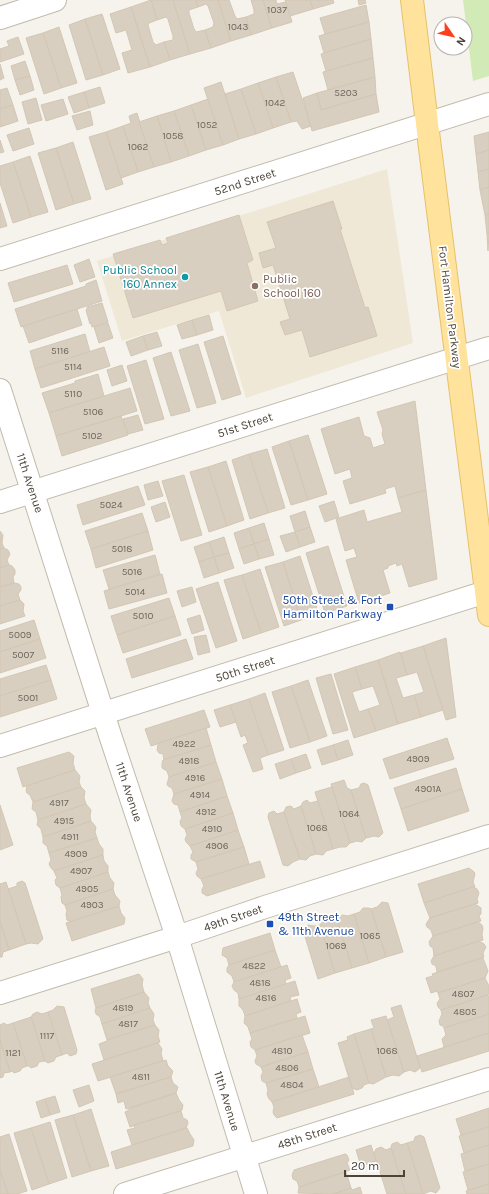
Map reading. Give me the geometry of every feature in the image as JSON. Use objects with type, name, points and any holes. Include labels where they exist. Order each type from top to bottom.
[{"type":"main road","name":"Fort Hamilton Parkway","points":[[412,0],[456,358],[488,592],[489,614]]},
{"type":"street","points":[[0,18],[55,0]]},
{"type":"street","name":"52nd Street","points":[[0,259],[489,104]]},
{"type":"street","name":"51st Street","points":[[0,502],[489,348]]},
{"type":"street","name":"11th Avenue","points":[[0,390],[103,714],[177,937],[256,1194]]},
{"type":"street","name":"50th Street","points":[[0,746],[488,592]]},
{"type":"street","name":"49th Street","points":[[0,993],[489,836]]},
{"type":"street","name":"48th Street","points":[[125,1194],[489,1079]]},
{"type":"shaded area","name":"Public School 160","points":[[387,169],[413,343],[246,398],[219,311],[122,341],[97,261]]},
{"type":"green space","points":[[463,0],[489,0],[489,76],[473,81],[470,56],[473,56],[473,16],[465,16]]},
{"type":"building","points":[[151,0],[173,0],[190,54],[170,60],[164,42],[173,40],[168,19],[166,17],[157,20]]},
{"type":"building","points":[[151,0],[157,20],[149,23],[148,25],[153,42],[156,45],[164,42],[170,60],[150,67],[131,7]]},
{"type":"building","points":[[173,0],[196,0],[198,7],[189,10],[194,29],[196,32],[205,30],[211,48],[190,54]]},
{"type":"building","points":[[196,0],[218,0],[231,41],[211,48],[205,30],[213,27],[214,23],[208,6],[206,4],[198,7]]},
{"type":"building","points":[[218,0],[229,0],[237,19],[246,17],[251,35],[231,41]]},
{"type":"building","points":[[251,0],[263,0],[272,28],[251,35],[246,17],[254,14]]},
{"type":"building","points":[[263,0],[276,0],[277,4],[286,2],[292,22],[272,28]]},
{"type":"building","points":[[285,0],[310,0],[313,9],[290,16]]},
{"type":"building","points":[[310,0],[333,0],[334,3],[313,9]]},
{"type":"building","points":[[358,0],[365,0],[366,3],[359,5]]},
{"type":"building","points":[[366,5],[369,22],[325,34],[320,18]]},
{"type":"building","points":[[131,7],[150,67],[128,73],[122,53],[132,50],[126,30],[116,33],[110,14]]},
{"type":"building","points":[[102,14],[120,69],[103,75],[85,19]]},
{"type":"building","points":[[85,19],[103,75],[86,80],[69,25]]},
{"type":"building","points":[[369,22],[371,39],[324,53],[319,36]]},
{"type":"building","points":[[59,27],[77,83],[61,88],[43,33]]},
{"type":"building","points":[[43,33],[61,88],[44,94],[26,38]]},
{"type":"building","points":[[18,37],[24,54],[0,62],[0,49],[9,46],[7,41]]},
{"type":"building","points":[[371,39],[373,58],[326,71],[321,54]]},
{"type":"building","points":[[373,58],[375,77],[328,90],[323,72]]},
{"type":"building","points":[[25,61],[30,76],[15,80],[11,66]]},
{"type":"building","points":[[0,64],[4,78],[0,80]]},
{"type":"building","points":[[293,72],[311,126],[302,129],[297,121],[291,122],[276,77]]},
{"type":"building","points":[[30,76],[34,90],[20,95],[15,80]]},
{"type":"building","points":[[276,77],[291,122],[273,128],[258,83]]},
{"type":"building","points":[[375,77],[376,94],[321,110],[317,93]]},
{"type":"building","points":[[221,82],[239,139],[223,145],[204,88]]},
{"type":"building","points":[[258,83],[273,128],[256,134],[241,89]]},
{"type":"building","points":[[100,87],[105,103],[89,108],[84,92]]},
{"type":"building","points":[[7,88],[13,105],[0,109],[0,90]]},
{"type":"building","points":[[241,89],[256,134],[239,139],[225,94]]},
{"type":"building","points":[[84,92],[89,108],[74,113],[68,97]]},
{"type":"building","points":[[317,93],[321,110],[376,94],[379,112],[312,131],[303,98]]},
{"type":"building","points":[[36,98],[42,120],[28,124],[22,102]]},
{"type":"building","points":[[63,99],[68,114],[46,121],[41,105]]},
{"type":"building","points":[[208,99],[223,145],[206,150],[191,105]]},
{"type":"building","points":[[13,105],[18,121],[0,127],[0,109]]},
{"type":"building","points":[[191,105],[206,150],[189,156],[174,111]]},
{"type":"building","points":[[90,111],[93,125],[77,130],[72,116]]},
{"type":"building","points":[[174,111],[189,156],[171,162],[157,116]]},
{"type":"building","points":[[137,113],[154,167],[138,172],[123,126],[131,123],[129,116]]},
{"type":"building","points":[[157,116],[171,162],[154,167],[139,122]]},
{"type":"building","points":[[123,126],[138,172],[121,178],[106,132]]},
{"type":"building","points":[[29,128],[34,144],[13,151],[7,135]]},
{"type":"building","points":[[106,132],[123,184],[106,190],[89,137]]},
{"type":"building","points":[[489,132],[489,150],[476,154],[474,136]]},
{"type":"building","points":[[0,140],[4,152],[0,153]]},
{"type":"building","points":[[73,142],[91,199],[74,204],[56,148]]},
{"type":"building","points":[[56,148],[74,204],[56,210],[38,153]]},
{"type":"building","points":[[489,150],[489,169],[478,172],[476,154]]},
{"type":"building","points":[[30,156],[48,212],[31,217],[13,162]]},
{"type":"building","points":[[13,162],[31,217],[13,223],[0,183],[0,166]]},
{"type":"building","points":[[489,169],[489,187],[480,190],[478,172]]},
{"type":"building","points":[[489,187],[489,214],[485,215],[480,190]]},
{"type":"building","name":"Public School 160","points":[[333,201],[342,229],[340,229],[365,308],[368,307],[377,336],[310,357],[302,330],[285,335],[280,322],[290,319],[273,265],[263,268],[259,253],[276,248],[267,222]]},
{"type":"building","points":[[0,203],[7,226],[0,228]]},
{"type":"building","points":[[489,214],[489,233],[487,234],[485,215]]},
{"type":"building","name":"Public School 160 Annex","points":[[239,215],[253,260],[247,263],[258,301],[227,311],[221,291],[133,318],[113,254],[160,240],[162,245],[168,243],[166,238]]},
{"type":"building","points":[[489,233],[488,251],[487,234]]},
{"type":"building","points":[[89,259],[95,277],[80,282],[74,265]]},
{"type":"building","points":[[67,265],[73,284],[14,302],[8,283]]},
{"type":"building","points":[[96,280],[102,301],[21,327],[15,309],[86,286],[86,284]]},
{"type":"building","points":[[102,303],[108,322],[92,327],[86,310],[87,307]]},
{"type":"building","points":[[77,309],[82,325],[29,343],[23,326]]},
{"type":"building","points":[[209,315],[213,330],[197,335],[192,320]]},
{"type":"building","points":[[192,320],[197,335],[182,339],[177,325]]},
{"type":"building","points":[[108,323],[113,338],[99,343],[94,327]]},
{"type":"building","points":[[157,332],[162,346],[148,350],[143,336]]},
{"type":"building","points":[[85,334],[90,352],[35,369],[30,351]]},
{"type":"building","points":[[143,336],[148,350],[131,356],[126,342]]},
{"type":"building","points":[[223,336],[241,394],[222,400],[204,342]]},
{"type":"building","points":[[198,344],[216,403],[197,408],[179,350]]},
{"type":"building","points":[[104,347],[110,366],[41,388],[35,369]]},
{"type":"building","points":[[171,352],[190,411],[171,416],[153,358]]},
{"type":"building","points":[[146,360],[164,419],[145,424],[127,366]]},
{"type":"building","points":[[122,365],[127,381],[112,386],[107,370]]},
{"type":"building","points":[[98,374],[104,396],[49,413],[42,393]]},
{"type":"building","points":[[130,388],[137,411],[56,436],[49,413]]},
{"type":"building","points":[[415,401],[426,490],[398,498],[395,486],[385,489],[386,493],[350,504],[343,481],[352,478],[350,469],[335,474],[321,429],[359,417],[364,436],[370,438],[373,448],[385,444],[382,434],[383,430],[377,412]]},
{"type":"building","points":[[138,415],[143,430],[128,434],[123,419]]},
{"type":"building","points":[[121,416],[128,435],[62,456],[56,436]]},
{"type":"building","points":[[308,435],[327,494],[308,500],[289,441]]},
{"type":"building","points":[[289,441],[308,500],[291,505],[272,447]]},
{"type":"building","points":[[267,449],[285,508],[268,513],[249,454]]},
{"type":"building","points":[[249,454],[268,513],[250,519],[232,460]]},
{"type":"building","points":[[226,461],[244,520],[227,526],[208,467]]},
{"type":"building","points":[[208,467],[227,526],[209,532],[190,472]]},
{"type":"building","points":[[184,475],[202,535],[181,541],[162,481]]},
{"type":"building","points":[[158,481],[163,496],[148,500],[144,485]]},
{"type":"building","points":[[138,486],[145,505],[83,525],[77,505]]},
{"type":"building","points":[[426,490],[437,579],[409,587],[402,564],[397,566],[396,563],[383,570],[390,593],[359,603],[346,560],[357,557],[354,548],[345,551],[336,519],[364,510],[367,522],[402,512],[398,498]]},
{"type":"building","points":[[334,501],[339,517],[325,522],[319,506]]},
{"type":"building","points":[[165,502],[170,517],[156,522],[151,507]]},
{"type":"building","points":[[305,511],[310,527],[295,532],[290,516]]},
{"type":"building","points":[[142,513],[148,531],[91,549],[85,531]]},
{"type":"building","points":[[264,523],[269,539],[254,544],[249,528]]},
{"type":"building","points":[[310,527],[315,542],[300,547],[295,532]]},
{"type":"building","points":[[249,528],[254,544],[239,549],[234,533]]},
{"type":"building","points":[[0,531],[3,535],[2,543],[4,548],[0,549]]},
{"type":"building","points":[[148,531],[153,550],[96,568],[91,549]]},
{"type":"building","points":[[295,532],[300,547],[286,552],[280,536]]},
{"type":"building","points":[[224,537],[229,553],[214,557],[209,542]]},
{"type":"building","points":[[269,539],[274,555],[259,559],[254,544]]},
{"type":"building","points":[[209,542],[214,557],[199,562],[194,547]]},
{"type":"building","points":[[254,544],[259,559],[244,564],[239,549]]},
{"type":"building","points":[[328,546],[347,606],[325,613],[306,553]]},
{"type":"building","points":[[4,548],[8,550],[10,554],[7,560],[9,565],[0,568],[0,549]]},
{"type":"building","points":[[229,553],[234,568],[219,573],[214,557]]},
{"type":"building","points":[[155,555],[160,574],[109,589],[103,570]]},
{"type":"building","points":[[300,556],[319,615],[301,620],[283,562]]},
{"type":"building","points":[[214,557],[219,573],[204,578],[199,562]]},
{"type":"building","points":[[283,562],[301,620],[284,626],[265,567]]},
{"type":"building","points":[[9,565],[15,570],[13,577],[14,583],[0,587],[0,568]]},
{"type":"building","points":[[260,569],[279,627],[261,633],[242,575]]},
{"type":"building","points":[[162,574],[167,593],[109,609],[104,591]]},
{"type":"building","points":[[242,575],[261,633],[243,639],[224,580]]},
{"type":"building","points":[[218,582],[237,641],[216,648],[196,589]]},
{"type":"building","points":[[14,583],[19,584],[21,587],[18,594],[20,600],[0,606],[0,587]]},
{"type":"building","points":[[192,587],[196,602],[182,607],[177,591]]},
{"type":"building","points":[[169,598],[175,616],[117,635],[111,616]]},
{"type":"building","points":[[20,600],[24,604],[23,611],[25,616],[0,624],[0,606]]},
{"type":"building","points":[[200,615],[204,630],[192,634],[187,619]]},
{"type":"building","points":[[175,616],[181,635],[123,653],[117,635]]},
{"type":"building","points":[[34,620],[40,639],[0,652],[0,631]]},
{"type":"building","points":[[206,635],[210,652],[198,655],[194,637]]},
{"type":"building","points":[[446,638],[456,717],[446,720],[423,646]]},
{"type":"building","points":[[40,639],[46,658],[0,673],[0,652]]},
{"type":"building","points":[[186,639],[193,659],[132,678],[126,659]]},
{"type":"building","points":[[423,646],[443,710],[421,717],[414,695],[424,692],[417,672],[407,675],[401,653]]},
{"type":"building","points":[[400,652],[407,675],[396,678],[403,698],[414,695],[421,717],[398,724],[378,660]]},
{"type":"building","points":[[378,660],[398,724],[376,731],[368,709],[380,705],[373,686],[362,689],[355,667]]},
{"type":"building","points":[[46,665],[51,680],[0,696],[0,679]]},
{"type":"building","points":[[355,667],[362,689],[352,692],[359,712],[368,709],[376,731],[354,738],[334,674]]},
{"type":"building","points":[[331,674],[348,730],[333,734],[316,678]]},
{"type":"building","points":[[51,680],[57,699],[0,717],[0,696]]},
{"type":"building","points":[[308,680],[327,736],[310,742],[291,686]]},
{"type":"building","points":[[291,686],[310,742],[290,748],[272,692]]},
{"type":"building","points":[[265,693],[284,750],[268,755],[249,699]]},
{"type":"building","points":[[249,699],[268,755],[260,758],[263,769],[253,772],[243,745],[248,743],[245,735],[241,737],[230,705]]},
{"type":"building","points":[[230,705],[236,722],[220,727],[214,710]]},
{"type":"building","points":[[204,710],[210,727],[151,746],[145,729]]},
{"type":"building","points":[[206,728],[211,745],[164,760],[163,754],[159,753],[157,750],[159,743]]},
{"type":"building","points":[[447,738],[454,759],[390,779],[383,759]]},
{"type":"building","points":[[348,740],[353,755],[338,760],[333,745]]},
{"type":"building","points":[[211,745],[216,762],[169,777],[167,771],[162,768],[163,760]]},
{"type":"building","points":[[333,745],[338,760],[322,765],[317,750]]},
{"type":"building","points":[[69,752],[74,756],[73,763],[75,770],[23,787],[17,768]]},
{"type":"building","points":[[306,754],[311,768],[296,773],[291,759]]},
{"type":"building","points":[[291,759],[296,773],[280,779],[275,764]]},
{"type":"building","points":[[216,762],[222,779],[174,794],[172,788],[167,784],[169,777]]},
{"type":"building","points":[[456,768],[462,789],[401,809],[394,788]]},
{"type":"building","points":[[75,770],[80,776],[79,782],[81,787],[33,802],[30,795],[26,791],[27,786]]},
{"type":"building","points":[[222,779],[227,796],[180,812],[178,805],[174,804],[172,801],[174,794]]},
{"type":"building","points":[[344,780],[347,788],[351,790],[366,838],[362,842],[357,841],[350,843],[331,784]]},
{"type":"building","points":[[364,783],[368,785],[383,833],[379,837],[374,836],[366,838],[351,790],[359,788],[361,784]]},
{"type":"building","points":[[81,787],[85,791],[84,798],[86,804],[38,820],[36,812],[32,809],[33,802]]},
{"type":"building","points":[[332,787],[350,843],[346,847],[333,849],[315,792]]},
{"type":"building","points":[[462,789],[469,811],[408,831],[401,809]]},
{"type":"building","points":[[227,796],[233,813],[185,829],[181,826],[180,821],[182,818],[180,812]]},
{"type":"building","points":[[307,800],[310,803],[318,801],[333,849],[326,851],[323,855],[316,854],[301,806],[303,802]]},
{"type":"building","points":[[86,804],[91,810],[91,821],[43,837],[41,829],[37,825],[38,820]]},
{"type":"building","points":[[0,805],[13,845],[0,850]]},
{"type":"building","points":[[291,806],[294,809],[301,806],[316,854],[310,856],[306,860],[300,859],[284,812],[286,807]]},
{"type":"building","points":[[274,811],[277,814],[284,812],[300,859],[288,866],[283,865],[268,817],[269,813]]},
{"type":"building","points":[[233,813],[238,830],[190,846],[186,842],[185,839],[187,835],[185,829]]},
{"type":"building","points":[[91,821],[96,827],[95,832],[97,838],[49,853],[47,846],[43,843],[43,837]]},
{"type":"building","points":[[238,830],[244,847],[196,862],[191,859],[193,852],[190,846]]},
{"type":"building","points":[[97,838],[103,849],[103,855],[54,871],[51,868],[49,864],[51,860],[49,853]]},
{"type":"building","points":[[244,847],[249,864],[201,879],[197,876],[196,873],[198,869],[196,862]]},
{"type":"building","points":[[103,855],[104,861],[108,866],[108,872],[60,888],[56,885],[55,880],[57,878],[54,871]]},
{"type":"building","points":[[260,861],[265,877],[207,896],[202,893],[204,886],[201,879]]},
{"type":"building","points":[[469,868],[475,874],[473,882],[475,887],[424,903],[418,884]]},
{"type":"building","points":[[108,872],[114,883],[113,889],[65,905],[62,903],[60,888]]},
{"type":"building","points":[[22,881],[25,883],[43,939],[38,944],[26,944],[8,889],[17,886],[17,883]]},
{"type":"building","points":[[6,882],[26,944],[9,950],[0,921],[0,884]]},
{"type":"building","points":[[473,887],[477,889],[479,893],[477,899],[478,903],[430,918],[424,903]]},
{"type":"building","points":[[113,889],[115,895],[120,901],[119,906],[71,922],[67,920],[65,905]]},
{"type":"building","points":[[382,902],[388,903],[403,952],[386,957],[371,909],[377,907]]},
{"type":"building","points":[[475,904],[481,908],[481,914],[479,916],[481,921],[433,936],[431,930],[427,927],[426,924],[430,918]]},
{"type":"building","points":[[119,906],[121,913],[125,918],[124,924],[72,941],[66,923]]},
{"type":"building","points":[[363,908],[371,909],[386,957],[369,963],[354,914],[360,912]]},
{"type":"building","points":[[354,914],[369,963],[352,968],[337,919],[342,915],[348,916]]},
{"type":"building","points":[[337,919],[352,968],[335,973],[320,925],[325,920],[331,921]]},
{"type":"building","points":[[0,921],[9,950],[3,952],[2,957],[0,957]]},
{"type":"building","points":[[478,922],[483,928],[483,940],[434,956],[433,948],[430,946],[429,942],[433,936]]},
{"type":"building","points":[[308,925],[320,925],[335,973],[318,979],[303,930]]},
{"type":"building","points":[[270,933],[275,950],[229,965],[227,958],[222,955],[223,948]]},
{"type":"building","points":[[479,941],[486,947],[483,953],[484,957],[437,972],[436,966],[432,964],[431,961],[434,956]]},
{"type":"building","points":[[275,950],[281,967],[234,982],[232,976],[227,972],[229,965]]},
{"type":"building","points":[[483,958],[488,971],[485,978],[438,993],[437,991],[431,993],[426,978],[433,976],[432,974]]},
{"type":"building","points":[[287,965],[291,978],[285,980],[286,984],[239,999],[238,993],[232,986],[234,982]]},
{"type":"building","points":[[139,974],[143,979],[142,985],[144,992],[96,1008],[91,989]]},
{"type":"building","points":[[485,978],[489,986],[488,995],[441,1010],[438,1007],[437,1003],[440,999],[438,993]]},
{"type":"building","points":[[295,981],[299,995],[290,997],[291,1001],[245,1016],[243,1010],[239,1006],[239,999]]},
{"type":"building","points":[[144,992],[149,998],[148,1003],[150,1008],[102,1024],[100,1017],[96,1014],[96,1008]]},
{"type":"building","points":[[488,995],[489,1014],[444,1028],[440,1025],[439,1021],[442,1014],[441,1010]]},
{"type":"building","points":[[297,999],[301,1012],[296,1014],[297,1018],[250,1033],[248,1027],[244,1023],[245,1016]]},
{"type":"building","points":[[401,1005],[420,1067],[415,1072],[410,1070],[404,1072],[387,1020],[394,1017],[391,1008]]},
{"type":"building","points":[[57,1006],[64,1007],[77,1050],[76,1054],[70,1056],[67,1053],[62,1055],[48,1012]]},
{"type":"building","points":[[150,1008],[154,1014],[153,1020],[155,1025],[107,1040],[102,1024]]},
{"type":"building","points":[[37,1012],[42,1014],[48,1012],[62,1055],[56,1057],[54,1061],[48,1063],[45,1061],[31,1017]]},
{"type":"building","points":[[489,1014],[489,1033],[444,1047],[442,1039],[446,1035],[444,1028]]},
{"type":"building","points":[[305,1016],[310,1033],[255,1050],[251,1047],[250,1042],[252,1039],[250,1033]]},
{"type":"building","points":[[386,1016],[404,1072],[399,1076],[393,1075],[386,1077],[371,1029],[374,1028],[371,1020]]},
{"type":"building","points":[[31,1017],[45,1061],[39,1062],[37,1066],[31,1068],[27,1066],[13,1023]]},
{"type":"building","points":[[4,1023],[7,1025],[13,1023],[27,1066],[14,1073],[12,1071],[10,1072],[0,1040],[0,1025]]},
{"type":"building","points":[[155,1025],[159,1030],[158,1036],[160,1042],[104,1060],[99,1044],[107,1040]]},
{"type":"building","points":[[371,1029],[386,1077],[373,1084],[369,1083],[354,1034]]},
{"type":"building","points":[[489,1033],[489,1051],[422,1072],[417,1056]]},
{"type":"building","points":[[354,1034],[369,1083],[357,1090],[352,1088],[338,1043],[348,1040],[347,1037]]},
{"type":"building","points":[[302,1035],[308,1052],[261,1067],[256,1064],[255,1061],[257,1056],[255,1050]]},
{"type":"building","points":[[0,1040],[10,1072],[4,1073],[3,1077],[0,1078]]},
{"type":"building","points":[[158,1043],[162,1049],[161,1053],[163,1061],[98,1081],[92,1064]]},
{"type":"building","points":[[308,1052],[313,1069],[266,1083],[262,1081],[261,1076],[263,1072],[261,1067]]},
{"type":"building","points":[[166,1060],[168,1066],[173,1071],[171,1077],[116,1094],[110,1077]]},
{"type":"building","points":[[313,1069],[319,1087],[272,1102],[269,1099],[266,1083]]},
{"type":"building","points":[[171,1077],[173,1083],[178,1087],[176,1093],[126,1109],[124,1101],[118,1103],[116,1094]]},
{"type":"building","points":[[349,1077],[354,1094],[277,1118],[274,1115],[274,1107],[272,1102]]},
{"type":"building","points":[[89,1085],[94,1101],[79,1107],[73,1090]]},
{"type":"building","points":[[176,1093],[183,1105],[182,1110],[130,1127],[125,1112],[129,1109]]},
{"type":"building","points":[[55,1096],[60,1112],[50,1115],[45,1099]]},
{"type":"building","points":[[45,1099],[50,1115],[41,1118],[36,1102]]},
{"type":"building","points":[[489,1108],[489,1127],[461,1135],[456,1119]]},
{"type":"building","points":[[91,1109],[109,1166],[91,1171],[73,1115]]},
{"type":"building","points":[[181,1111],[183,1118],[187,1120],[188,1123],[186,1128],[132,1145],[127,1130],[135,1128],[134,1125]]},
{"type":"building","points":[[73,1115],[91,1171],[72,1177],[55,1120]]},
{"type":"building","points":[[50,1122],[67,1178],[49,1184],[31,1128]]},
{"type":"building","points":[[489,1127],[489,1145],[464,1153],[459,1136]]},
{"type":"building","points":[[31,1128],[49,1184],[32,1190],[14,1133]]},
{"type":"building","points":[[186,1128],[194,1140],[193,1146],[116,1169],[111,1152]]},
{"type":"building","points":[[9,1134],[27,1191],[17,1194],[8,1194],[0,1170],[0,1137]]},
{"type":"building","points":[[420,1135],[424,1137],[440,1188],[436,1193],[431,1191],[423,1194],[407,1143],[414,1141],[415,1137]]},
{"type":"building","points":[[397,1142],[401,1145],[407,1143],[423,1194],[406,1194],[391,1148],[392,1144]]},
{"type":"building","points":[[371,1145],[376,1161],[361,1166],[356,1150]]},
{"type":"building","points":[[489,1145],[489,1164],[465,1171],[461,1154]]},
{"type":"building","points":[[381,1147],[386,1150],[391,1148],[406,1194],[387,1194],[374,1153],[376,1149]]},
{"type":"building","points":[[345,1154],[349,1160],[347,1163],[350,1170],[299,1187],[297,1181],[293,1179],[292,1175],[294,1170]]},
{"type":"building","points":[[489,1164],[489,1184],[468,1190],[463,1172]]},
{"type":"building","points":[[0,1170],[8,1194],[0,1194]]},
{"type":"building","points":[[346,1172],[351,1188],[333,1194],[298,1193],[299,1187]]},
{"type":"building","points":[[489,1184],[489,1194],[467,1194],[466,1191]]},
{"type":"building","points":[[360,1187],[362,1194],[333,1194],[351,1188],[352,1190]]},
{"type":"place","name":"Public School 160 Annex","points":[[185,277]]},
{"type":"place","name":"Public School 160","points":[[255,286]]},
{"type":"place","name":"50th Street & Fort Hamilton Parkway","points":[[390,607]]},
{"type":"place","name":"49th Street & 11th Avenue","points":[[270,924]]}]
